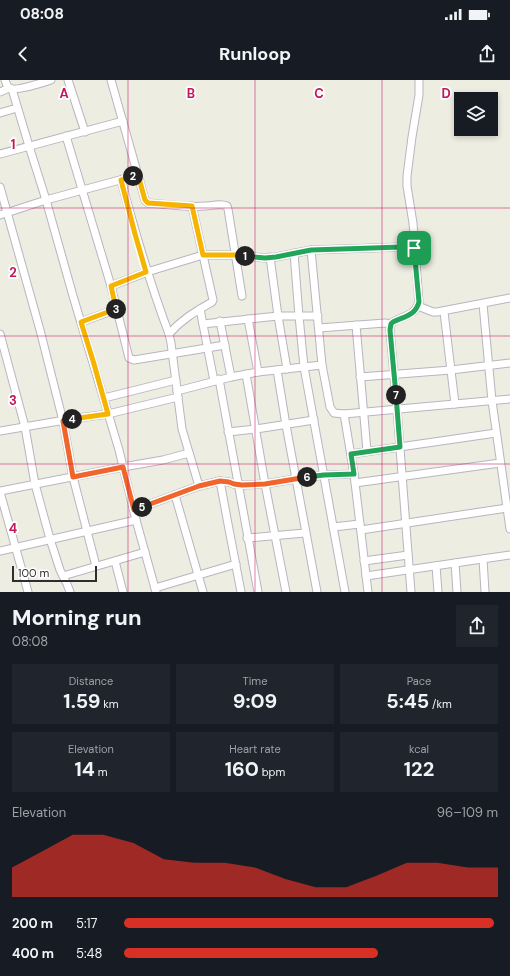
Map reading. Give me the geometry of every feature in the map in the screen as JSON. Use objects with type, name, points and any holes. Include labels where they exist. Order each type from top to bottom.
[{"type":"street","points":[[6,80],[17,108],[46,200],[104,398],[155,590],[236,564]]},
{"type":"street","points":[[0,92],[10,89],[18,89],[51,80]]},
{"type":"street","points":[[68,80],[85,132]]},
{"type":"street","points":[[111,80],[146,202],[200,207],[222,204],[227,206],[242,296]]},
{"type":"street","points":[[411,592],[390,330],[391,324],[416,311],[419,302],[413,223],[407,186],[407,176],[420,80]]},
{"type":"street","points":[[0,113],[17,108]]},
{"type":"street","points":[[0,154],[122,121]]},
{"type":"street","points":[[66,136],[111,286],[128,355],[131,359],[134,360],[208,349],[225,345]]},
{"type":"street","points":[[4,214],[83,189],[138,175]]},
{"type":"street","points":[[121,180],[146,272],[169,334],[182,429],[199,486]]},
{"type":"street","points":[[0,187],[4,214],[40,330],[63,421],[73,477],[88,530],[96,566]]},
{"type":"street","points":[[169,334],[185,318],[214,300],[192,206]]},
{"type":"street","points":[[111,286],[146,272],[203,255],[236,255],[265,258],[311,250],[401,247],[414,248]]},
{"type":"street","points":[[311,250],[322,365],[330,407],[334,413],[344,414],[397,410],[510,399]]},
{"type":"street","points":[[294,253],[304,367],[345,592]]},
{"type":"street","points":[[270,257],[287,368]]},
{"type":"street","points":[[418,306],[433,312],[444,312],[510,298]]},
{"type":"street","points":[[483,304],[492,401],[510,529]]},
{"type":"street","points":[[81,322],[117,309]]},
{"type":"street","points":[[200,309],[228,432],[258,592]]},
{"type":"street","points":[[444,312],[455,404]]},
{"type":"street","points":[[203,324],[278,316],[318,316]]},
{"type":"street","points":[[248,319],[258,372]]},
{"type":"street","points":[[220,321],[231,377]]},
{"type":"street","points":[[319,328],[384,322],[391,324]]},
{"type":"street","points":[[356,325],[367,451]]},
{"type":"street","points":[[0,334],[25,427],[35,484],[60,570],[70,592]]},
{"type":"street","points":[[360,377],[510,364]]},
{"type":"street","points":[[0,431],[108,414],[178,394],[216,380],[258,372],[322,365]]},
{"type":"street","points":[[277,370],[295,479],[317,592]]},
{"type":"street","points":[[246,374],[286,592]]},
{"type":"street","points":[[104,398],[176,380]]},
{"type":"street","points":[[344,414],[354,474],[368,592]]},
{"type":"street","points":[[228,432],[314,420]]},
{"type":"street","points":[[351,454],[496,433]]},
{"type":"street","points":[[28,592],[0,492],[163,460],[189,453]]},
{"type":"street","points":[[355,483],[500,463]]},
{"type":"street","points":[[134,510],[199,486],[220,481],[238,485],[265,484],[324,475],[354,474]]},
{"type":"street","points":[[220,481],[241,592]]},
{"type":"street","points":[[175,495],[203,592]]},
{"type":"street","points":[[333,527],[406,524],[507,508]]},
{"type":"street","points":[[0,551],[136,520]]},
{"type":"street","points":[[247,538],[305,533]]},
{"type":"street","points":[[63,576],[145,552]]},
{"type":"street","points":[[364,561],[408,555]]},
{"type":"street","points":[[366,576],[510,555]]},
{"type":"street","points":[[483,559],[485,592]]},
{"type":"street","points":[[115,560],[123,592]]},
{"type":"street","points":[[455,563],[457,592]]},
{"type":"street","points":[[436,566],[438,592]]},
{"type":"route","points":[[138,175],[145,200],[148,203],[192,206],[203,255],[236,255],[265,258],[311,250],[401,247],[414,248],[419,302],[418,306],[416,311],[412,314],[393,322],[390,327],[400,447],[351,454],[354,474],[324,475],[265,484],[242,485],[220,481],[199,486],[134,510],[123,467],[73,477],[63,421],[108,414],[81,322],[117,309],[111,286],[146,272],[121,180],[138,175]]}]
